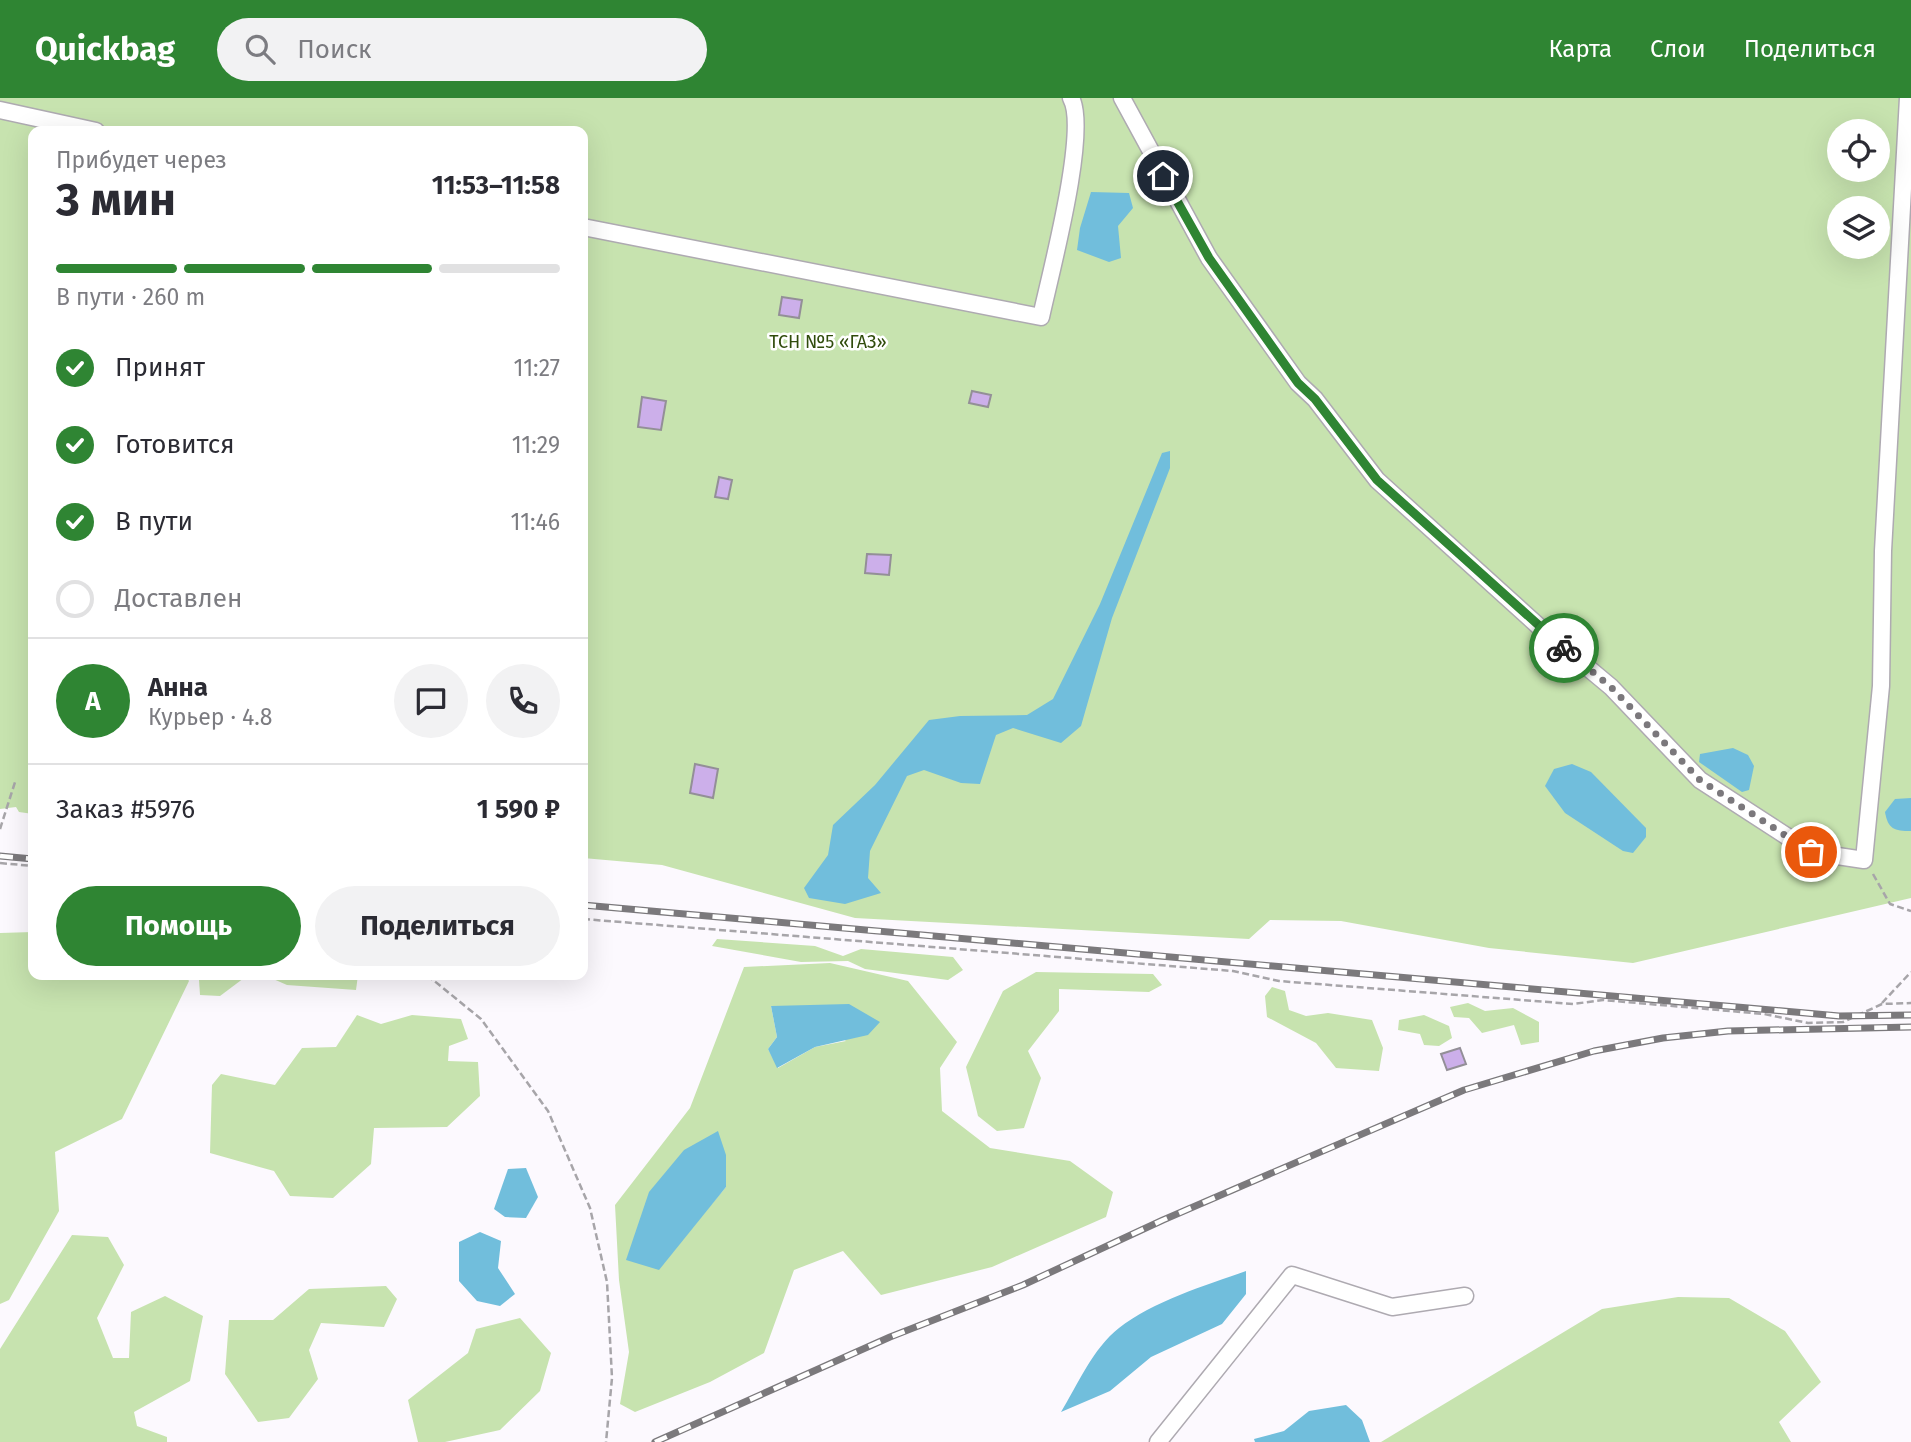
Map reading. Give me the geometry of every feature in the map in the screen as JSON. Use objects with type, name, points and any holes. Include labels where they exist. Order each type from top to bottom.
[{"type":"lane","points":[[588,228],[1041,317],[1076,143],[1075,105],[1071,98]]},
{"type":"lane","points":[[1122,98],[1209,258],[1298,383],[1315,399],[1377,480],[1545,632],[1611,687],[1700,780],[1811,852],[1864,859],[1881,686],[1884,538],[1908,98]]},
{"type":"lane","points":[[0,110],[73,126]]},
{"type":"lane","points":[[1158,1442],[1292,1275],[1392,1307],[1465,1296]]},
{"type":"path","points":[[0,829],[16,779]]},
{"type":"path","points":[[1864,859],[1890,904],[1911,911]]},
{"type":"path","points":[[0,863],[28,866]]},
{"type":"path","points":[[588,919],[1233,971],[1279,981],[1559,1003],[1604,1000],[1764,1014],[1808,1023],[1843,1022],[1882,1004],[1911,1003]]},
{"type":"path","points":[[1882,1004],[1911,972]]},
{"type":"path","points":[[433,980],[481,1019],[548,1111],[590,1208],[607,1282],[612,1378],[606,1442]]},
{"type":"green space","name":"ТСН №5 «ГАЗ»","points":[[0,98],[1911,98],[1911,898],[1633,963],[1489,948],[1341,921],[1270,920],[1249,939],[855,918],[662,865],[588,858],[588,126],[28,126],[28,813],[19,812],[16,807],[0,809]]},
{"type":"green space","points":[[28,932],[28,980],[189,981],[122,1119],[55,1152],[59,1211],[9,1300],[0,1304],[0,933]]},
{"type":"green space","points":[[717,939],[815,946],[843,956],[861,949],[953,957],[963,970],[948,980],[865,969],[848,961],[801,962],[712,946]]},
{"type":"green space","points":[[830,963],[908,981],[957,1042],[940,1068],[942,1111],[990,1148],[1070,1161],[1113,1192],[1106,1217],[992,1267],[881,1295],[843,1251],[794,1270],[764,1353],[710,1382],[635,1412],[620,1404],[629,1352],[619,1280],[615,1205],[690,1108],[744,967]],"holes":[[[771,1006],[794,1006],[846,1041],[815,1047],[778,1068],[768,1049],[777,1037]],[[726,1187],[693,1226],[649,1192]]]},
{"type":"green space","points":[[1036,972],[1153,974],[1162,985],[1149,992],[1059,989],[1059,1011],[1028,1051],[1041,1078],[1024,1128],[997,1131],[978,1116],[966,1067],[1003,991]]},
{"type":"green space","points":[[199,980],[241,980],[220,996],[200,995]]},
{"type":"green space","points":[[276,980],[357,980],[356,990],[287,985]]},
{"type":"green space","points":[[1272,987],[1285,991],[1289,1010],[1306,1016],[1328,1013],[1372,1020],[1383,1048],[1379,1071],[1336,1068],[1316,1043],[1267,1017],[1265,996]]},
{"type":"green space","points":[[1468,1003],[1485,1011],[1513,1008],[1539,1022],[1539,1042],[1521,1045],[1514,1025],[1482,1033],[1469,1018],[1454,1017],[1450,1007]]},
{"type":"green space","points":[[357,1015],[381,1024],[412,1015],[461,1019],[468,1039],[449,1046],[448,1061],[478,1062],[480,1096],[447,1127],[374,1128],[371,1164],[333,1198],[290,1196],[274,1171],[210,1153],[212,1085],[221,1074],[275,1085],[302,1048],[336,1047]]},
{"type":"green space","points":[[1424,1015],[1449,1026],[1452,1038],[1439,1046],[1424,1045],[1420,1034],[1398,1030],[1399,1020]]},
{"type":"green space","points":[[72,1235],[108,1237],[124,1265],[97,1318],[113,1358],[129,1358],[131,1312],[165,1296],[203,1316],[190,1381],[134,1412],[137,1426],[167,1437],[167,1442],[0,1442],[0,1349]]},
{"type":"green space","points":[[386,1286],[397,1299],[384,1327],[321,1323],[309,1350],[318,1379],[289,1418],[258,1422],[225,1374],[229,1320],[273,1320],[309,1289]]},
{"type":"green space","points":[[1678,1297],[1729,1298],[1785,1331],[1821,1382],[1779,1422],[1791,1442],[1381,1442],[1602,1309]]},
{"type":"green space","points":[[520,1318],[551,1353],[540,1391],[500,1430],[445,1442],[418,1442],[408,1400],[468,1353],[476,1329]]},
{"type":"water","points":[[1091,192],[1129,193],[1133,208],[1118,226],[1121,258],[1109,262],[1077,250],[1080,228]]},
{"type":"water","points":[[1170,451],[1170,468],[1112,618],[1081,726],[1061,743],[1013,728],[996,735],[980,784],[961,783],[924,770],[907,776],[870,851],[868,878],[881,893],[845,904],[809,898],[804,888],[828,855],[833,825],[875,785],[929,720],[960,716],[1027,715],[1053,699],[1100,604],[1162,453]]},
{"type":"water","points":[[1733,748],[1748,755],[1754,766],[1749,790],[1742,792],[1699,762],[1700,754]]},
{"type":"water","points":[[1572,764],[1591,772],[1646,828],[1646,837],[1633,853],[1623,851],[1565,813],[1545,786],[1554,769]]},
{"type":"water","points":[[1911,798],[1911,831],[1893,828],[1885,812],[1895,799]]},
{"type":"water","points":[[849,1004],[880,1022],[868,1035],[815,1047],[777,1068],[768,1049],[777,1037],[771,1006]]},
{"type":"water","points":[[718,1131],[726,1155],[726,1187],[659,1270],[626,1260],[649,1192],[684,1150]]},
{"type":"water","points":[[526,1168],[538,1197],[526,1218],[505,1217],[494,1209],[508,1169]]},
{"type":"water","points":[[480,1232],[501,1241],[498,1268],[515,1294],[500,1306],[477,1301],[459,1281],[459,1242]]},
{"type":"water","points":[[1246,1271],[1246,1294],[1222,1324],[1151,1357],[1110,1391],[1061,1412],[1093,1357],[1119,1328],[1163,1302]]},
{"type":"water","points":[[1346,1405],[1362,1420],[1370,1442],[1255,1442],[1254,1439],[1284,1431],[1309,1411]]},
{"type":"building","points":[[782,297],[802,300],[799,318],[779,315]]},
{"type":"building","points":[[972,391],[991,395],[988,407],[969,403]]},
{"type":"building","points":[[642,397],[666,401],[661,430],[638,427]]},
{"type":"building","points":[[719,477],[732,480],[728,499],[715,497]]},
{"type":"building","points":[[867,554],[891,555],[889,575],[865,573]]},
{"type":"building","points":[[695,764],[718,769],[713,798],[690,793]]},
{"type":"building","points":[[1460,1048],[1466,1064],[1447,1070],[1441,1054]]},
{"type":"railway","points":[[0,856],[28,859]]},
{"type":"railway","points":[[588,905],[1839,1016],[1911,1015]]},
{"type":"railway","points":[[655,1442],[890,1337],[1023,1285],[1163,1220],[1464,1090],[1594,1051],[1663,1038],[1728,1031],[1911,1027]]},
{"type":"way so far","points":[[1564,648],[1611,687],[1700,780],[1811,852]]},
{"type":"route","points":[[1163,176],[1209,258],[1298,383],[1315,399],[1377,480],[1564,648]]}]
